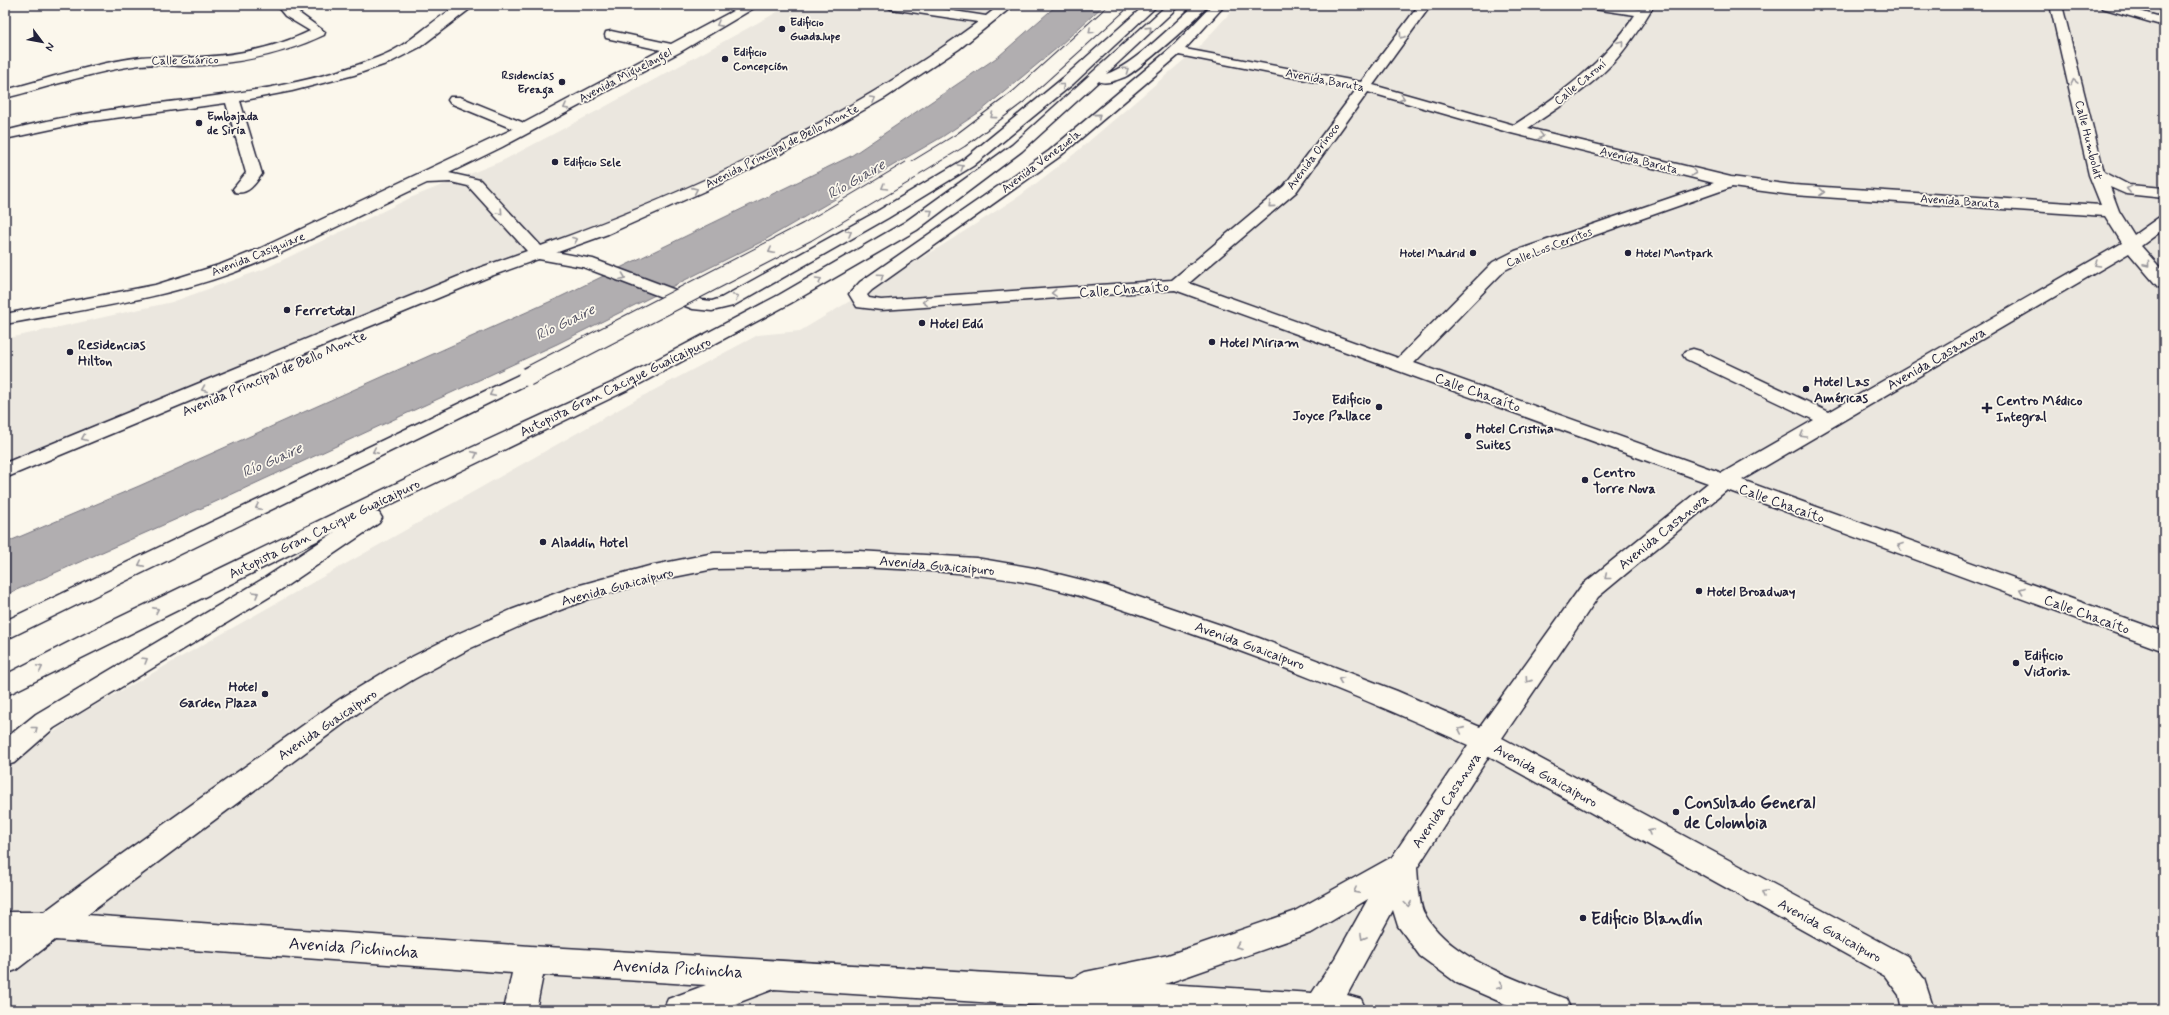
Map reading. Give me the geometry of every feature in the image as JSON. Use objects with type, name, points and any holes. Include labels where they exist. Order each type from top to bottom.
[{"type":"main road","name":"Calle Guárico","points":[[5,94],[112,66],[143,61],[183,62],[249,56],[278,50],[301,42],[319,32],[312,25],[294,16],[282,5]]},
{"type":"main road","points":[[5,135],[73,119],[232,99],[279,90],[328,78],[401,52],[414,44],[447,17],[469,5]]},
{"type":"main road","name":"Avenida Miguelangel","points":[[497,144],[753,5]]},
{"type":"main road","points":[[891,5],[989,20]]},
{"type":"main road","name":"Avenida Principal de Bello Monte","points":[[5,471],[513,261],[539,254],[602,230],[712,182],[825,126],[925,66],[1008,5]]},
{"type":"main road","points":[[5,631],[527,377],[806,232],[961,140],[1018,97],[1120,5]]},
{"type":"main road","points":[[408,186],[441,177],[463,179],[474,183],[539,254],[587,263],[699,305],[712,306],[727,302],[740,295],[882,215],[968,163],[1068,81],[1152,5]]},
{"type":"main road","name":"Autopista Gran Cacique Guaicaipuro","points":[[5,686],[440,471],[627,383],[785,299],[911,226],[1017,148],[1174,5]]},
{"type":"main road","points":[[1089,84],[1121,74],[1190,18],[1202,5]]},
{"type":"main road","name":"Avenida Venezuela","points":[[863,303],[858,294],[866,286],[1054,154],[1176,51],[1219,5]]},
{"type":"main road","name":"Avenida Orinoco","points":[[1177,285],[1290,189],[1425,5]]},
{"type":"main road","points":[[1594,5],[1645,9]]},
{"type":"main road","name":"Calle Humboldt","points":[[2056,5],[2096,175],[2111,211],[2131,245],[2164,283]]},
{"type":"main road","points":[[2106,5],[2164,22]]},
{"type":"main road","name":"Calle Caroní","points":[[1516,130],[1559,100],[1603,65],[1631,31],[1645,9]]},
{"type":"main road","points":[[611,35],[674,49]]},
{"type":"main road","name":"Avenida Baruta","points":[[1176,51],[1364,87],[1516,130],[1731,182],[1793,190],[2111,211]]},
{"type":"main road","points":[[232,99],[254,174],[241,189]]},
{"type":"main road","points":[[455,100],[525,129]]},
{"type":"main road","points":[[474,183],[472,171],[474,165],[497,144]]},
{"type":"main road","name":"Avenida Casiquiare","points":[[5,319],[151,292],[190,281],[265,253],[497,144]]},
{"type":"main road","points":[[2096,175],[2126,189],[2164,194]]},
{"type":"main road","name":"Calle Los Cerritos","points":[[1402,365],[1499,266],[1521,255],[1731,182]]},
{"type":"main road","name":"Avenida Casanova","points":[[1319,1009],[1346,968],[1402,866],[1485,741],[1590,591],[1724,481],[2131,245],[2164,221]]},
{"type":"main road","name":"Avenida Principal de Bello Monte","points":[[5,486],[496,279],[539,254]]},
{"type":"main road","name":"Calle Chacaíto","points":[[863,303],[881,305],[1177,285],[1724,481],[2164,642]]},
{"type":"main road","points":[[1693,355],[1830,420]]},
{"type":"main road","points":[[5,755],[45,721],[272,585],[440,471]]},
{"type":"main road","name":"Avenida Guaicaipuro","points":[[5,960],[134,862],[350,706],[405,672],[462,642],[520,616],[581,593],[649,574],[714,561],[858,559],[976,566],[1034,576],[1098,592],[1250,644],[1388,698],[1485,741],[1896,966],[1913,989],[1918,1010]]},
{"type":"main road","points":[[1070,1002],[1302,922],[1402,866],[1409,917],[1431,946],[1468,973],[1555,1010]]},
{"type":"main road","name":"Avenida Pichincha","points":[[5,926],[49,926],[530,960],[777,974],[1070,1002],[1267,1006],[1350,1010]]},
{"type":"main road","points":[[520,1010],[530,960]]},
{"type":"main road","points":[[679,1010],[777,974]]},
{"type":"shaded area","points":[[790,5],[1010,5],[959,44],[764,157],[5,472],[5,339],[172,302],[264,269],[410,198],[502,161],[599,110]]},
{"type":"shaded area","points":[[1237,5],[2164,5],[2164,1010],[5,1010],[5,773],[23,754],[75,717],[639,398],[758,335],[800,331],[935,250],[1021,195],[1074,154],[1199,47]]},
{"type":"water","name":"Río Guaire","points":[[1057,5],[1104,5],[1057,48],[981,111],[942,137],[763,241],[557,344],[213,503],[5,595],[5,543],[139,486],[558,298],[851,156],[999,56]]},
{"type":"place","name":"Edificio Guadalupe","points":[[782,29]]},
{"type":"place","name":"Edificio Concepción","points":[[725,59]]},
{"type":"place","name":"Rsidencias Ereaga","points":[[562,82]]},
{"type":"place","name":"Embajada de Siria","points":[[199,123]]},
{"type":"place","name":"Edificio Sele","points":[[555,162]]},
{"type":"place","name":"Hotel Madrid","points":[[1473,253]]},
{"type":"place","name":"Hotel Montpark","points":[[1628,253]]},
{"type":"place","name":"Ferretotal","points":[[287,310]]},
{"type":"place","name":"Hotel Edú","points":[[922,323]]},
{"type":"place","name":"Hotel Miriam","points":[[1212,342]]},
{"type":"place","name":"Residencias Hilton","points":[[70,352]]},
{"type":"place","name":"Hotel Las Américas","points":[[1806,389]]},
{"type":"place","name":"Edificio Joyce Pallace","points":[[1379,407]]},
{"type":"place","name":"Centro Médico Integral","points":[[1987,408]]},
{"type":"place","name":"Hotel Cristina Suites","points":[[1468,436]]},
{"type":"place","name":"Centro Torre Nova","points":[[1585,480]]},
{"type":"place","name":"Aladdin Hotel","points":[[543,542]]},
{"type":"place","name":"Hotel Broadway","points":[[1699,591]]},
{"type":"place","name":"Edificio Victoria","points":[[2016,663]]},
{"type":"place","name":"Hotel Garden Plaza","points":[[265,694]]},
{"type":"place","name":"Consulado General de Colombia","points":[[1676,812]]},
{"type":"place","name":"Edificio Blandín","points":[[1583,918]]}]
